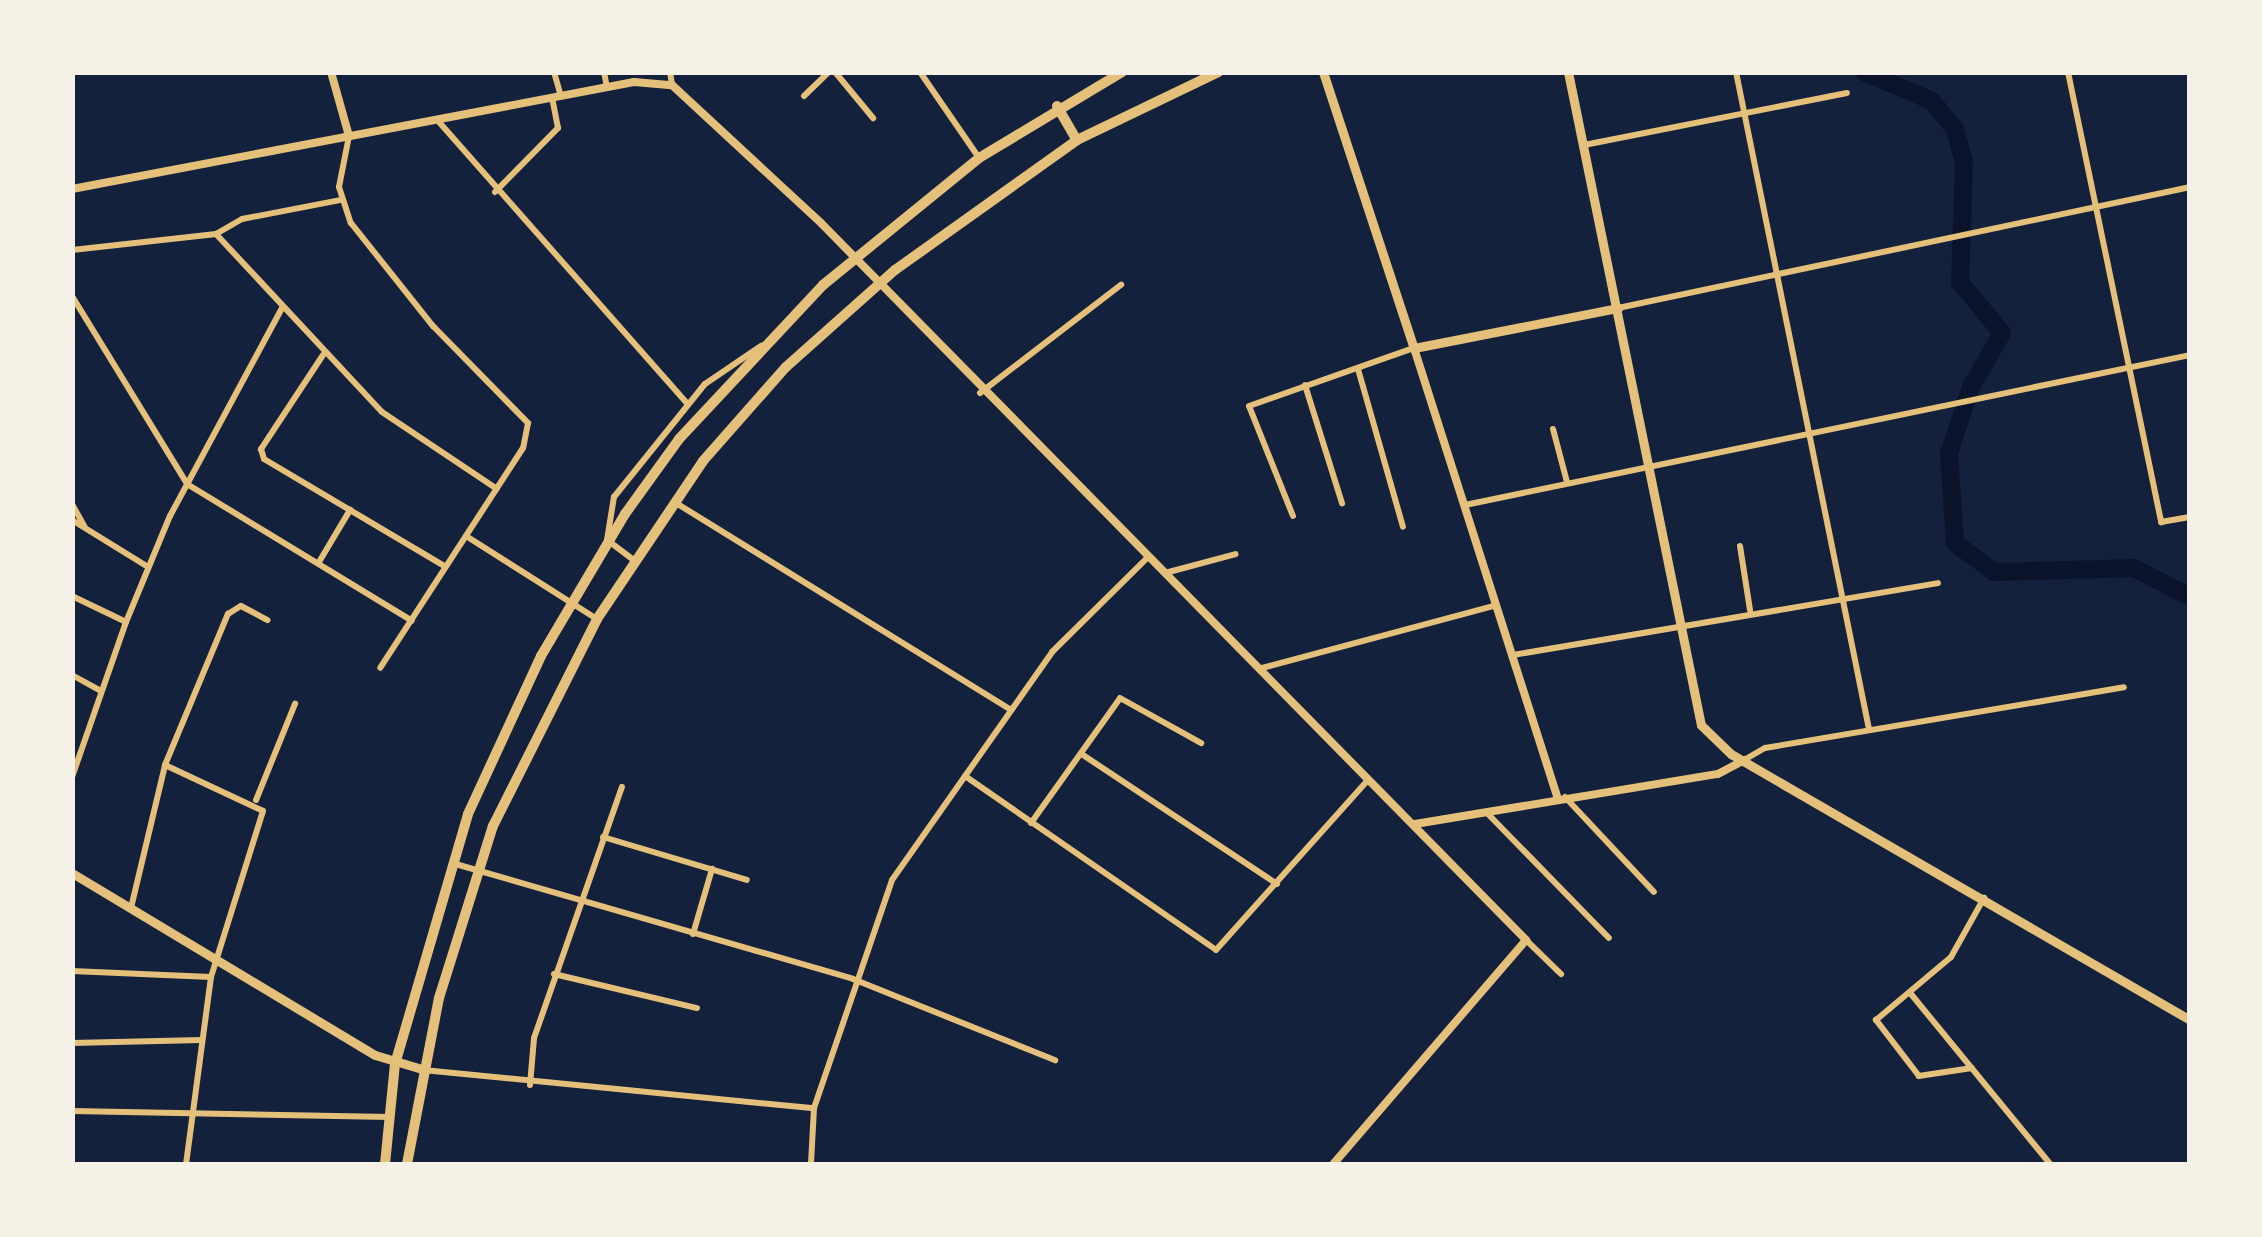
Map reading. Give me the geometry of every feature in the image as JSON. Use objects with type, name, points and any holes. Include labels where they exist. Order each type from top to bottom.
[{"type":"highway","points":[[385,1164],[396,1064],[450,862],[570,603],[607,540],[761,346],[853,258],[979,158],[1057,106],[1122,72]]},
{"type":"highway","points":[[407,1164],[422,1070],[476,870],[597,619],[674,501],[786,367],[878,284],[1077,140],[1218,72]]},
{"type":"highway","points":[[1057,106],[1077,140]]},
{"type":"main road","points":[[1323,72],[1414,348],[1618,308]]},
{"type":"main road","points":[[1568,72],[1701,725],[1744,760],[2190,1020]]},
{"type":"main road","points":[[72,873],[396,1064],[422,1070]]},
{"type":"street","points":[[330,72],[350,136],[341,200],[433,326],[522,412],[528,435],[380,668]]},
{"type":"street","points":[[494,192],[558,128],[554,72]]},
{"type":"street","points":[[604,72],[607,87]]},
{"type":"street","points":[[670,72],[672,85],[853,258],[980,392],[1262,668],[1562,974]]},
{"type":"street","points":[[804,96],[832,72],[873,118]]},
{"type":"street","points":[[920,72],[979,158]]},
{"type":"street","points":[[1736,72],[1869,729]]},
{"type":"street","points":[[1910,72],[1946,72]]},
{"type":"street","points":[[2068,72],[2161,522],[2190,517]]},
{"type":"street","points":[[72,189],[607,87],[672,85]]},
{"type":"street","points":[[1584,145],[1846,93]]},
{"type":"street","points":[[439,122],[494,192],[686,403]]},
{"type":"street","points":[[1618,308],[2190,186]]},
{"type":"street","points":[[72,250],[216,234],[242,219],[341,200]]},
{"type":"street","points":[[216,234],[324,355],[394,422],[496,489]]},
{"type":"street","points":[[980,392],[1121,285]]},
{"type":"street","points":[[72,296],[187,484],[412,621]]},
{"type":"street","points":[[72,777],[148,567],[187,484],[282,308]]},
{"type":"street","points":[[635,561],[607,540],[614,497],[686,403],[761,346]]},
{"type":"street","points":[[1293,516],[1248,408],[1414,348],[1561,796],[1654,892]]},
{"type":"street","points":[[324,355],[261,449],[350,510],[444,566]]},
{"type":"street","points":[[1464,505],[1810,430],[2190,355]]},
{"type":"street","points":[[1358,369],[1403,527]]},
{"type":"street","points":[[1306,385],[1342,503]]},
{"type":"street","points":[[1554,429],[1567,482]]},
{"type":"street","points":[[674,501],[1011,710]]},
{"type":"street","points":[[72,504],[86,528]]},
{"type":"street","points":[[319,562],[350,510]]},
{"type":"street","points":[[72,520],[148,567]]},
{"type":"street","points":[[466,536],[597,619]]},
{"type":"street","points":[[1740,546],[1750,610]]},
{"type":"street","points":[[1165,574],[1236,554]]},
{"type":"street","points":[[811,1164],[814,1108],[853,978],[892,880],[1052,652],[1148,557]]},
{"type":"street","points":[[1513,655],[1839,593],[1938,583]]},
{"type":"street","points":[[72,596],[126,622]]},
{"type":"street","points":[[1262,668],[1497,605]]},
{"type":"street","points":[[130,908],[165,765],[228,614],[241,606],[268,620]]},
{"type":"street","points":[[72,675],[101,691]]},
{"type":"street","points":[[1415,824],[1488,814],[1561,796],[1718,774],[1744,760],[1869,729],[2124,687]]},
{"type":"street","points":[[1031,823],[1124,698],[1201,743]]},
{"type":"street","points":[[256,800],[295,704]]},
{"type":"street","points":[[1083,756],[1276,884]]},
{"type":"street","points":[[165,765],[256,800],[263,811],[216,958],[186,1164]]},
{"type":"street","points":[[965,776],[1216,950],[1370,778]]},
{"type":"street","points":[[530,1085],[554,974],[622,787]]},
{"type":"street","points":[[1488,814],[1609,938]]},
{"type":"street","points":[[604,837],[748,880]]},
{"type":"street","points":[[450,862],[853,978],[1055,1060]]},
{"type":"street","points":[[693,934],[712,869]]},
{"type":"street","points":[[1972,1068],[1920,1076],[1876,1022],[1951,957],[1984,897]]},
{"type":"street","points":[[1333,1164],[1526,940]]},
{"type":"street","points":[[72,971],[212,977]]},
{"type":"street","points":[[554,974],[697,1008]]},
{"type":"street","points":[[1911,994],[2050,1164]]},
{"type":"street","points":[[72,1042],[202,1040]]},
{"type":"street","points":[[422,1070],[530,1085],[814,1108]]},
{"type":"street","points":[[72,1111],[390,1118]]},
{"type":"waterway","points":[[1864,72],[1932,101],[1955,129],[1964,162],[1960,282],[2002,333],[1971,387],[1949,453],[1955,543],[1994,572],[2134,568],[2190,597]]}]
